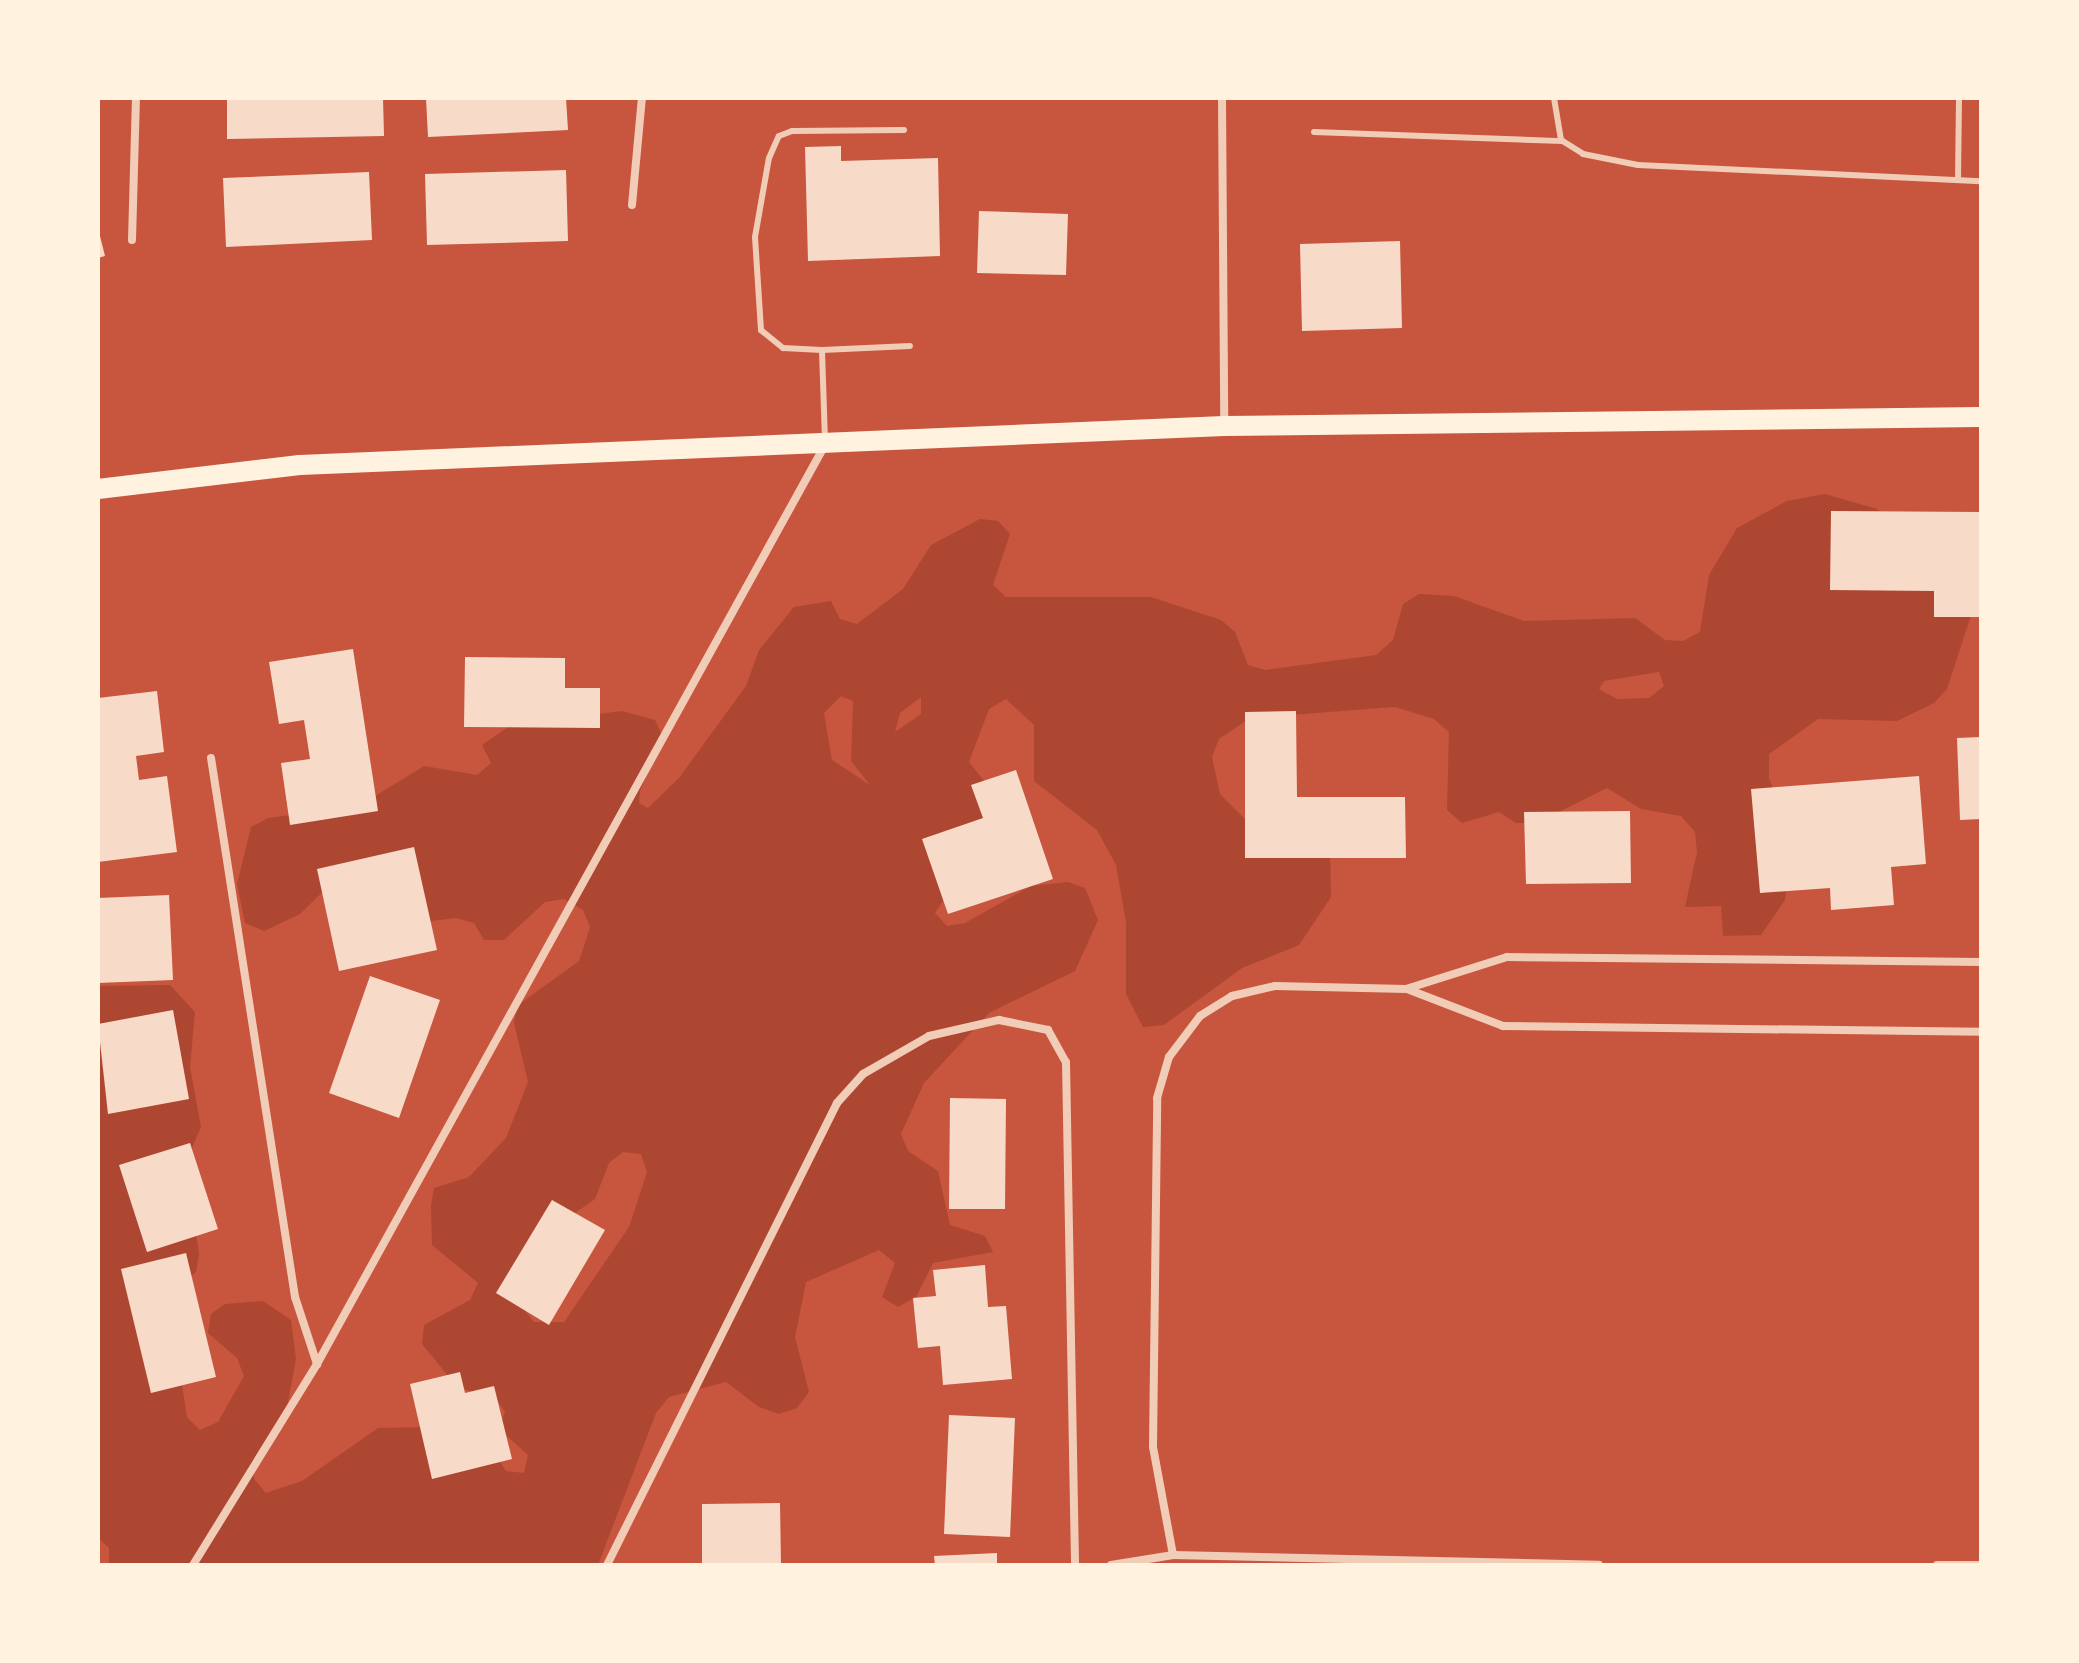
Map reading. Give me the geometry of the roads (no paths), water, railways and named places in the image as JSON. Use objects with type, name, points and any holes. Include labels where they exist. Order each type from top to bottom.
[{"type":"main road","points":[[98,489],[300,465],[1224,426],[1981,417]]},
{"type":"street","points":[[132,240],[136,98]]},
{"type":"street","points":[[632,205],[642,98]]},
{"type":"street","points":[[1222,98],[1224,426]]},
{"type":"street","points":[[193,1565],[317,1364],[825,445]]},
{"type":"street","points":[[211,758],[295,1297],[317,1364]]},
{"type":"street","points":[[1173,1555],[1153,1447],[1157,1098],[1177,1047],[1200,1016],[1232,996],[1275,986],[1406,989],[1507,957],[1981,962]]},
{"type":"street","points":[[1406,989],[1503,1026],[1981,1032]]},
{"type":"street","points":[[607,1565],[837,1103],[863,1074],[929,1036],[999,1020],[1048,1030],[1066,1062],[1075,1565]]},
{"type":"street","points":[[1111,1565],[1173,1555],[1599,1565]]},
{"type":"street","points":[[1937,1565],[1981,1565]]},
{"type":"lane","points":[[1554,98],[1563,141]]},
{"type":"lane","points":[[1958,180],[1959,98]]},
{"type":"lane","points":[[904,130],[792,131],[779,136],[769,158],[755,237],[761,330],[783,348],[822,350],[910,346]]},
{"type":"lane","points":[[1314,132],[1563,141],[1583,154],[1638,165],[1981,181]]},
{"type":"lane","points":[[822,350],[825,445]]}]
